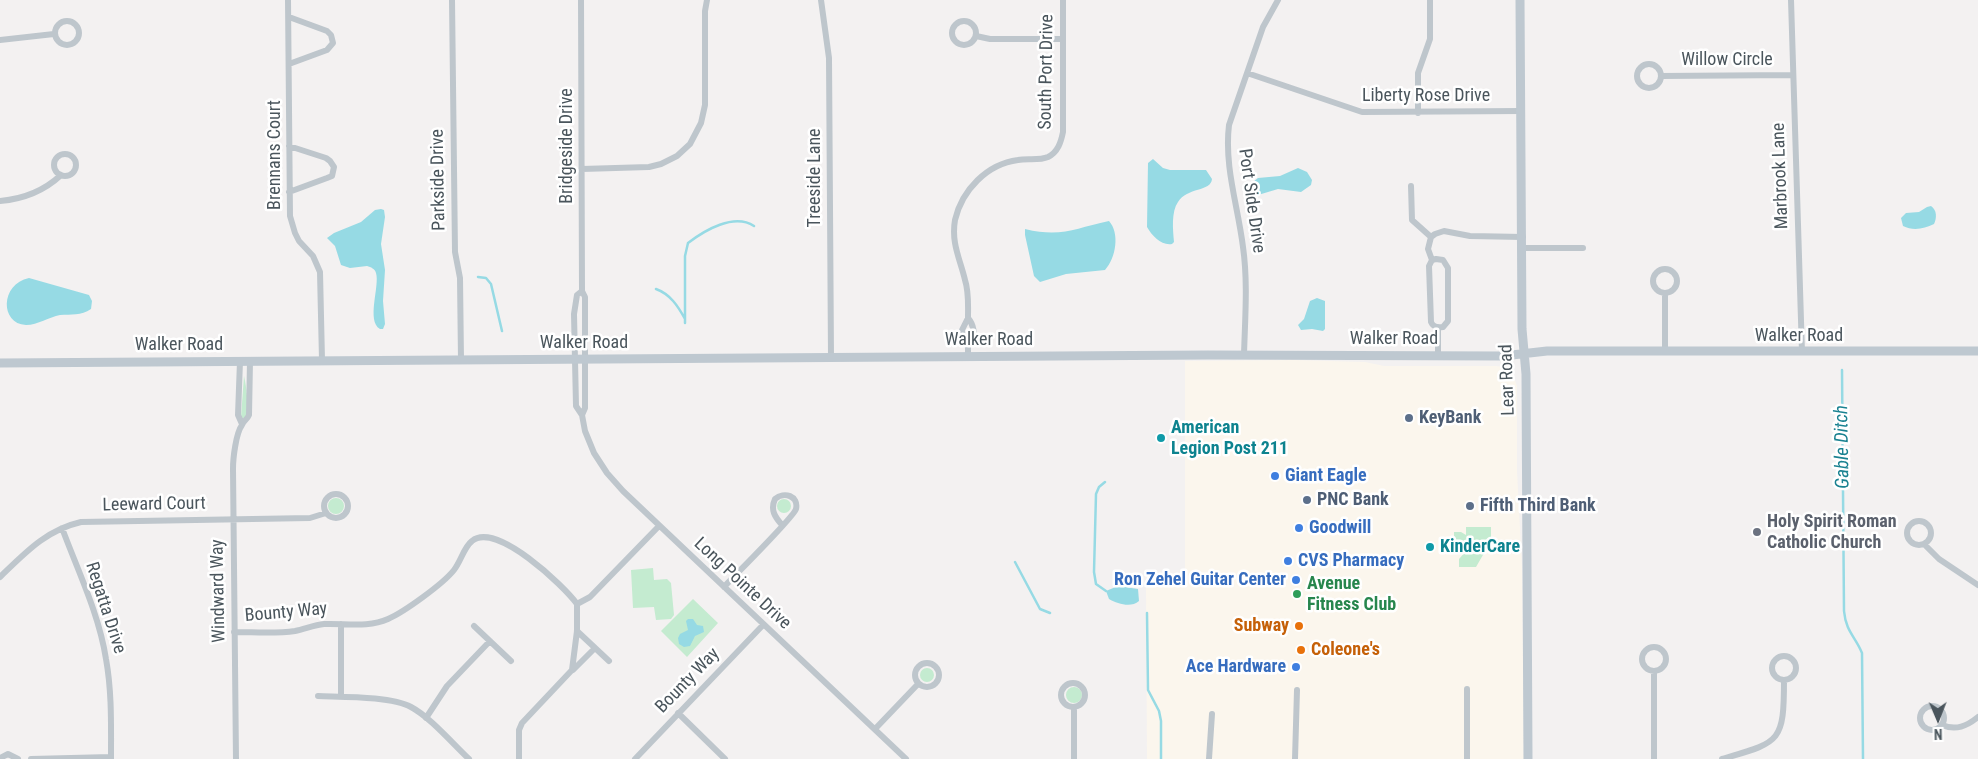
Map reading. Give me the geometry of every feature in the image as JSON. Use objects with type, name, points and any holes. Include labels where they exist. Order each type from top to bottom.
[{"type":"street","name":"Brennans Court","points":[[288,0],[289,192],[291,225],[299,241],[313,256],[320,272],[322,360]]},
{"type":"street","name":"Parkside Drive","points":[[452,0],[455,252],[460,278],[461,360]]},
{"type":"street","name":"Bridgeside Drive","points":[[580,0],[582,291],[585,297],[585,359]]},
{"type":"street","points":[[582,169],[649,167],[666,162],[690,144],[699,128],[704,112],[705,11],[707,0]]},
{"type":"street","name":"Treeside Lane","points":[[822,0],[829,58],[831,357]]},
{"type":"street","name":"South Port Drive","points":[[968,345],[974,341],[974,333],[973,325],[968,318],[966,286],[954,242],[957,215],[967,193],[991,169],[1016,160],[1044,158],[1058,149],[1064,132],[1063,0]]},
{"type":"street","name":"Port Side Drive","points":[[1244,355],[1244,247],[1228,146],[1229,126],[1263,27],[1278,0]]},
{"type":"street","points":[[1418,112],[1418,73],[1430,39],[1430,0]]},
{"type":"street","name":"Lear Road","points":[[1520,0],[1523,237],[1522,329],[1526,374],[1528,759]]},
{"type":"street","name":"Marbrook Lane","points":[[1791,0],[1802,352]]},
{"type":"street","points":[[289,17],[327,31],[332,35],[333,43],[327,50],[289,64]]},
{"type":"street","points":[[0,40],[54,34]]},
{"type":"street","points":[[976,36],[990,39],[1063,39]]},
{"type":"street","name":"Liberty Rose Drive","points":[[1248,73],[1362,112],[1521,112]]},
{"type":"street","name":"Willow Circle","points":[[1661,76],[1793,75]]},
{"type":"street","points":[[289,146],[326,158],[334,167],[332,176],[289,192]]},
{"type":"street","points":[[0,201],[36,192],[51,184],[61,175]]},
{"type":"street","points":[[1411,186],[1412,220],[1431,237]]},
{"type":"street","points":[[1432,260],[1443,260],[1448,268],[1448,321],[1443,327],[1433,326],[1431,322],[1430,266],[1432,260],[1428,249],[1431,237],[1444,231],[1470,236],[1523,237]]},
{"type":"street","points":[[1523,248],[1583,248]]},
{"type":"street","points":[[1662,268],[1672,270],[1678,282],[1674,290],[1665,293],[1656,290],[1652,282],[1655,273],[1662,268]]},
{"type":"street","name":"Bridgeside Drive","points":[[575,359],[574,308],[577,295],[582,291]]},
{"type":"street","points":[[1665,293],[1665,352]]},
{"type":"street","name":"South Port Drive","points":[[968,318],[964,322],[962,330],[962,341],[968,345]]},
{"type":"street","points":[[1438,327],[1438,356]]},
{"type":"street","name":"South Port Drive","points":[[968,345],[968,356]]},
{"type":"street","name":"Walker Road","points":[[0,363],[968,356],[1502,356],[1547,351],[1978,351]]},
{"type":"street","name":"Long Pointe Drive","points":[[575,359],[576,406],[582,414],[588,441],[601,466],[617,485],[659,526],[906,759]]},
{"type":"street","name":"Long Pointe Drive","points":[[582,414],[585,408],[585,359]]},
{"type":"street","name":"Windward Way","points":[[242,424],[249,415],[245,361]]},
{"type":"street","name":"Windward Way","points":[[236,759],[233,462],[242,424],[238,415],[245,361]]},
{"type":"street","points":[[724,587],[782,525],[796,509],[794,500],[786,495],[778,496],[772,505],[774,514],[782,525]]},
{"type":"street","name":"Leeward Court","points":[[0,577],[38,541],[62,528],[90,521],[310,518],[326,514]]},
{"type":"street","points":[[572,670],[577,631],[576,604],[590,597],[659,526]]},
{"type":"street","name":"Regatta Drive","points":[[62,528],[96,618],[106,657],[111,704],[111,758]]},
{"type":"street","name":"Bounty Way","points":[[234,632],[294,631],[317,625],[370,624],[393,616],[444,580],[456,566],[472,541],[479,538],[500,541],[514,548],[564,588],[576,604]]},
{"type":"street","points":[[1924,544],[1939,559],[1978,585]]},
{"type":"street","name":"Bounty Way","points":[[340,624],[341,697]]},
{"type":"street","name":"Bounty Way","points":[[635,759],[764,625]]},
{"type":"street","points":[[474,626],[511,661]]},
{"type":"street","points":[[577,631],[609,661]]},
{"type":"street","points":[[426,718],[448,686],[490,641]]},
{"type":"street","points":[[519,759],[519,730],[522,723],[595,648]]},
{"type":"street","points":[[1782,655],[1791,658],[1797,666],[1794,676],[1784,680],[1775,676],[1772,668],[1775,660],[1782,655]]},
{"type":"street","points":[[1654,672],[1654,759]]},
{"type":"street","points":[[1722,759],[1764,746],[1776,735],[1783,722],[1784,680]]},
{"type":"street","points":[[875,730],[918,684]]},
{"type":"street","points":[[1467,689],[1467,759]]},
{"type":"street","points":[[1295,759],[1297,690]]},
{"type":"street","points":[[318,696],[398,702],[410,706],[426,718],[469,759]]},
{"type":"street","points":[[1074,708],[1074,759]]},
{"type":"street","points":[[678,713],[726,759]]},
{"type":"street","points":[[1209,759],[1212,714]]},
{"type":"street","points":[[1942,725],[1956,728],[1964,727],[1978,717]]},
{"type":"street","points":[[0,758],[8,754],[18,759]]},
{"type":"street","points":[[32,759],[111,758]]},
{"type":"shaded area","points":[[1295,360],[1365,362],[1384,366],[1496,366],[1505,367],[1513,375],[1517,386],[1517,471],[1522,567],[1524,759],[1147,759],[1146,587],[1185,585],[1185,361]]},
{"type":"green space","points":[[244,376],[247,416],[243,419],[241,417]]},
{"type":"green space","points":[[336,498],[344,506],[336,514],[328,506]]},
{"type":"green space","points":[[781,499],[787,499],[791,506],[787,513],[781,513],[777,509],[777,503]]},
{"type":"green space","points":[[1466,527],[1491,527],[1491,541],[1476,567],[1459,567],[1459,559],[1467,550],[1454,550],[1454,532],[1461,532],[1466,535]]},
{"type":"green space","points":[[653,568],[654,580],[667,579],[671,583],[674,615],[671,619],[656,620],[654,607],[633,608],[631,570]]},
{"type":"green space","points":[[693,599],[718,623],[687,657],[661,631]]},
{"type":"green space","points":[[924,668],[930,668],[934,675],[930,682],[924,682],[920,678],[920,672]]},
{"type":"green space","points":[[1074,687],[1080,689],[1082,695],[1080,701],[1074,703],[1068,701],[1066,695],[1068,689]]},
{"type":"water","points":[[1153,159],[1163,168],[1170,170],[1206,170],[1212,179],[1208,186],[1187,194],[1178,202],[1173,216],[1174,242],[1172,244],[1158,240],[1147,227],[1148,163]]},
{"type":"water","points":[[1298,168],[1307,172],[1312,180],[1311,185],[1301,192],[1278,189],[1258,195],[1252,190],[1253,182],[1258,178],[1280,176]]},
{"type":"water","points":[[1931,206],[1936,214],[1934,224],[1918,229],[1903,226],[1901,218],[1906,213],[1919,212]]},
{"type":"water","points":[[375,210],[384,210],[385,217],[381,244],[385,270],[383,301],[385,324],[383,329],[376,325],[374,319],[377,279],[375,270],[367,266],[350,268],[341,265],[335,246],[327,238],[334,233],[361,222]]},
{"type":"water","points":[[1109,221],[1115,232],[1115,246],[1112,259],[1105,270],[1066,274],[1040,282],[1034,276],[1025,229],[1049,233],[1068,231]]},
{"type":"water","points":[[29,278],[89,295],[92,301],[91,309],[80,314],[56,316],[30,325],[17,323],[11,318],[8,311],[8,295],[19,282]]},
{"type":"water","points":[[1317,298],[1325,301],[1325,329],[1323,331],[1301,330],[1298,325],[1304,319],[1310,301]]},
{"type":"water","points":[[1118,586],[1138,589],[1139,601],[1132,604],[1124,604],[1109,599],[1106,591]]},
{"type":"water","points":[[693,619],[697,625],[703,626],[704,632],[695,636],[690,646],[684,647],[679,644],[678,638],[680,634],[688,630],[686,621]]},
{"type":"waterway","points":[[685,323],[685,256],[688,243],[711,228],[729,222],[746,222],[754,226]]},
{"type":"waterway","points":[[478,277],[486,278],[491,284],[502,331]]},
{"type":"waterway","points":[[656,289],[673,301],[685,319]]},
{"type":"waterway","name":"Gable Ditch","points":[[1842,370],[1844,611],[1849,629],[1862,653],[1863,759]]},
{"type":"waterway","points":[[1105,482],[1099,487],[1096,494],[1094,572],[1096,584],[1106,591]]},
{"type":"waterway","points":[[1015,562],[1040,609],[1050,613]]},
{"type":"waterway","points":[[1147,613],[1148,690],[1159,711],[1161,721],[1161,759]]},
{"type":"place","name":"KeyBank","points":[[1409,418]]},
{"type":"place","name":"American Legion Post 211","points":[[1161,438]]},
{"type":"place","name":"Giant Eagle","points":[[1275,476]]},
{"type":"place","name":"PNC Bank","points":[[1307,500]]},
{"type":"place","name":"Fifth Third Bank","points":[[1470,506]]},
{"type":"place","name":"Goodwill","points":[[1299,528]]},
{"type":"place","name":"Holy Spirit Roman Catholic Church","points":[[1757,532]]},
{"type":"place","name":"KinderCare","points":[[1430,547]]},
{"type":"place","name":"CVS Pharmacy","points":[[1288,561]]},
{"type":"place","name":"Ron Zehel Guitar Center","points":[[1296,580]]},
{"type":"place","name":"Avenue Fitness Club","points":[[1297,594]]},
{"type":"place","name":"Subway","points":[[1299,626]]},
{"type":"place","name":"Coleone's","points":[[1301,650]]},
{"type":"place","name":"Ace Hardware","points":[[1296,667]]}]
